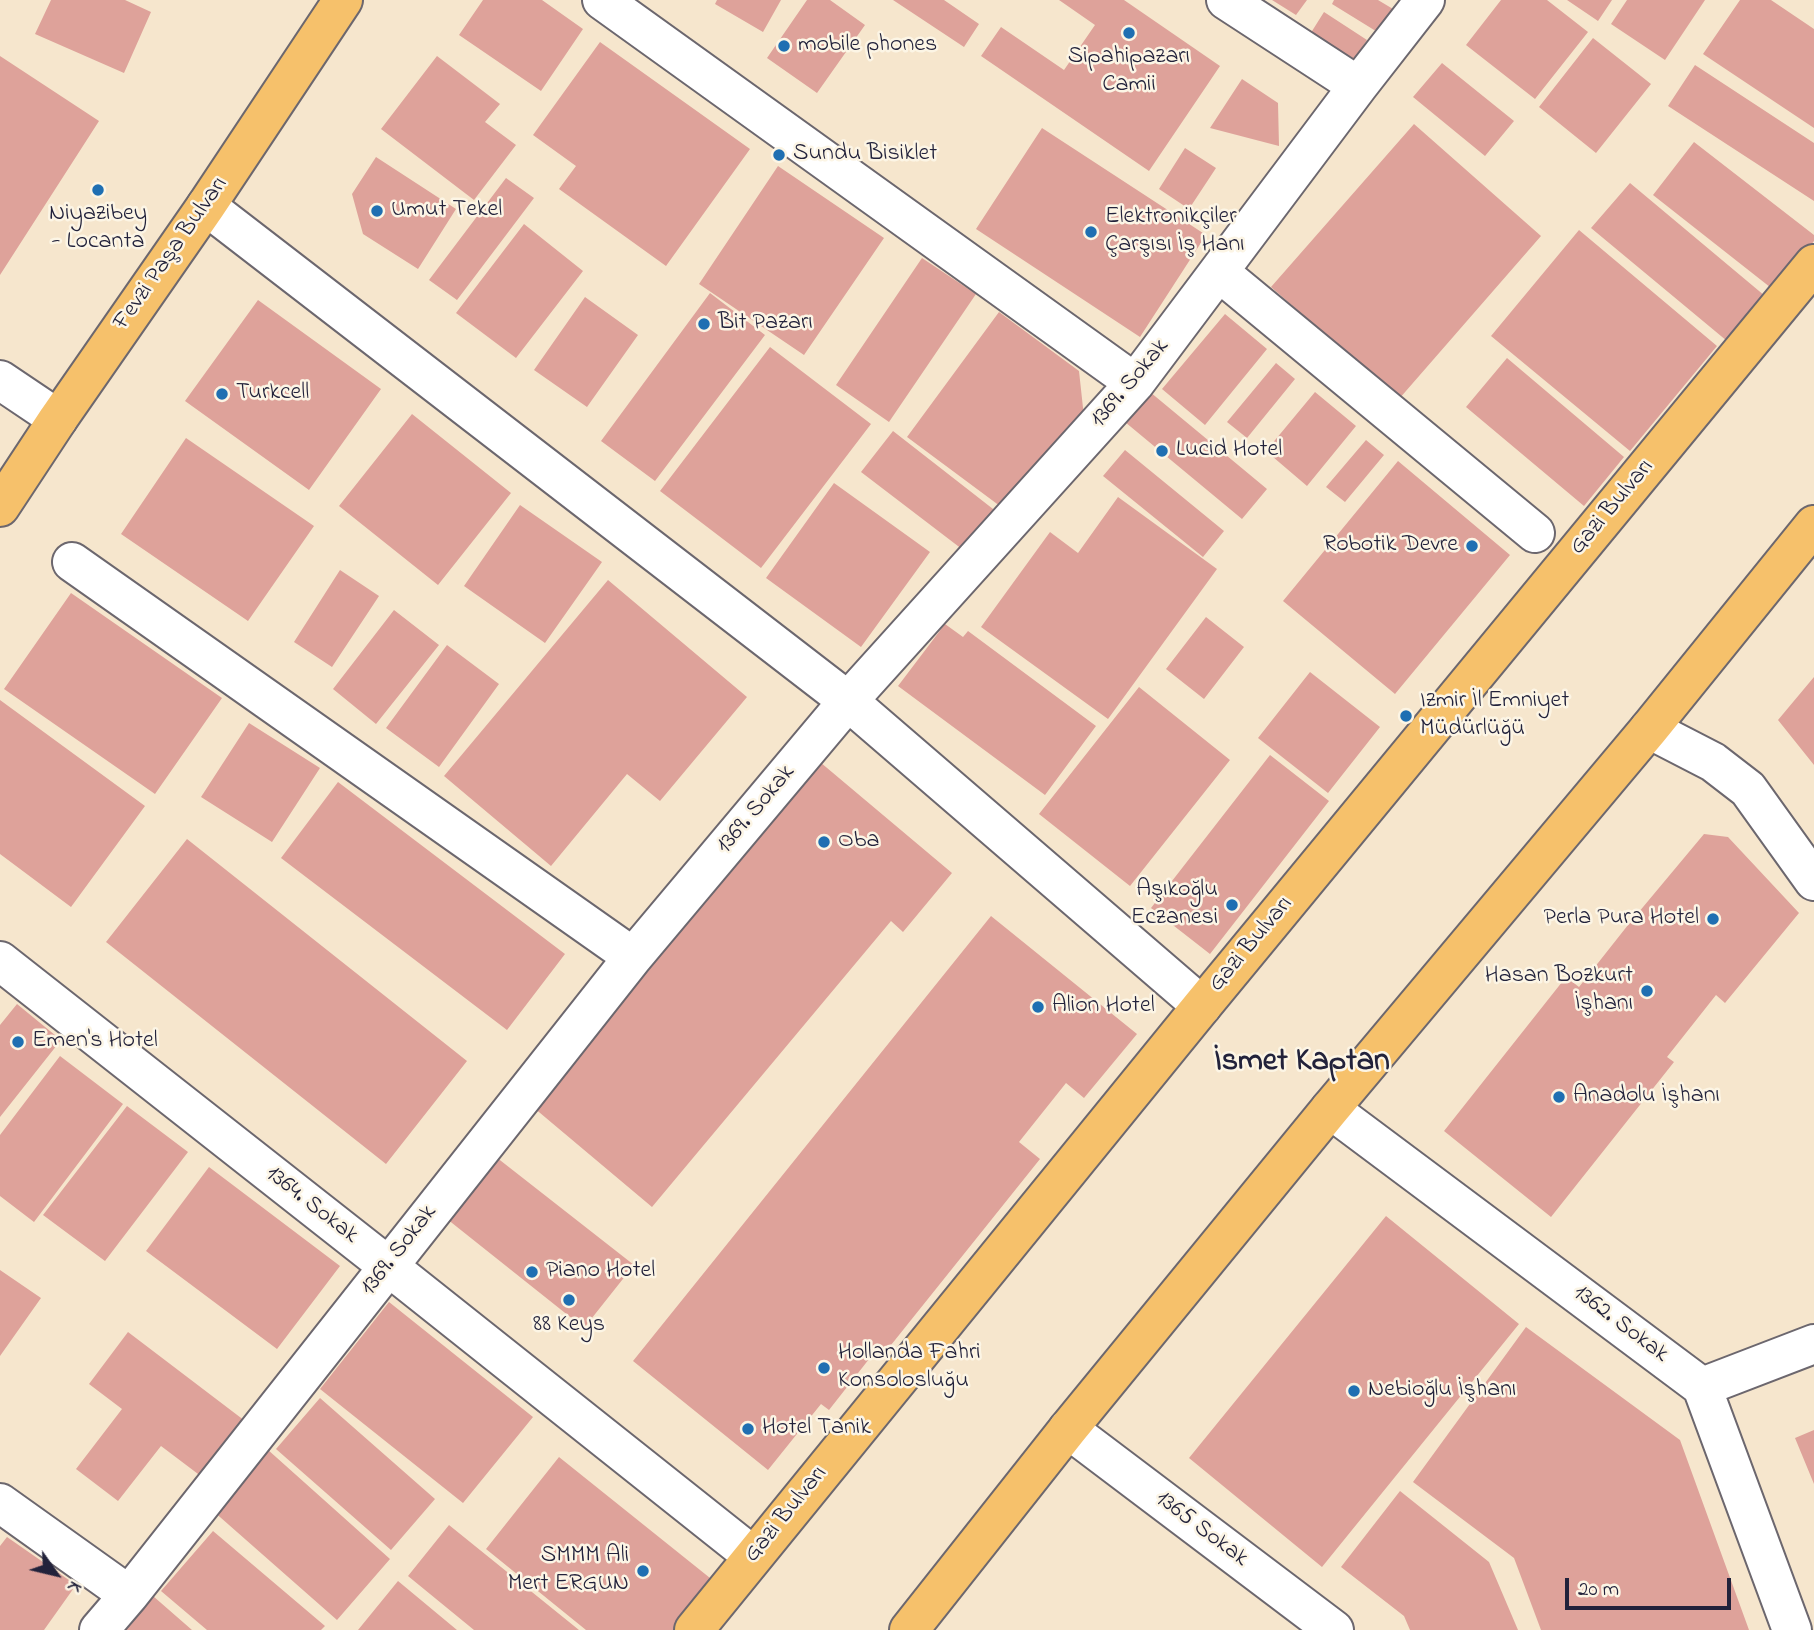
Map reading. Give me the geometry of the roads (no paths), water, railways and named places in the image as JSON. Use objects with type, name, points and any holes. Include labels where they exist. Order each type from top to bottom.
[{"type":"main road","name":"Fevzi Paşa Bulvarı","points":[[0,508],[343,0]]},
{"type":"main road","name":"Gazi Bulvarı","points":[[694,1630],[1202,1006],[1814,264]]},
{"type":"main road","points":[[909,1630],[1068,1429],[1330,1109],[1649,729],[1814,525]]},
{"type":"street","points":[[602,0],[1135,383]]},
{"type":"street","points":[[1226,0],[1358,86]]},
{"type":"street","name":"1369. Sokak","points":[[99,1630],[633,957],[848,701],[1135,383],[1425,0]]},
{"type":"street","points":[[206,206],[848,701],[1202,1006]]},
{"type":"street","points":[[1219,271],[1535,533]]},
{"type":"street","points":[[0,380],[58,419]]},
{"type":"street","points":[[72,562],[633,957]]},
{"type":"street","points":[[1649,729],[1713,762],[1748,789],[1814,881]]},
{"type":"street","name":"1364. Sokak","points":[[0,961],[753,1556]]},
{"type":"street","name":"1362. Sokak","points":[[1330,1109],[1702,1387]]},
{"type":"street","points":[[1792,1630],[1702,1387],[1814,1344]]},
{"type":"street","name":"1365 Sokak","points":[[1068,1429],[1334,1630]]},
{"type":"street","points":[[0,1503],[129,1595]]},
{"type":"place","name":"Sipahipazarı Camii","points":[[1129,33]]},
{"type":"place","name":"mobile phones","points":[[784,46]]},
{"type":"place","name":"Sundu Bisiklet","points":[[779,155]]},
{"type":"place","name":"Niyazibey - Locanta","points":[[98,190]]},
{"type":"place","name":"Umut Tekel","points":[[377,211]]},
{"type":"place","name":"Elektronikçiler Çarşısı İş Hanı","points":[[1091,232]]},
{"type":"place","name":"Bit Pazarı","points":[[704,324]]},
{"type":"place","name":"Turkcell","points":[[222,394]]},
{"type":"place","name":"Lucid Hotel","points":[[1162,451]]},
{"type":"place","name":"Robotik Devre","points":[[1472,546]]},
{"type":"place","name":"Izmir İl Emniyet Müdürlüğü","points":[[1406,716]]},
{"type":"place","name":"Oba","points":[[824,842]]},
{"type":"place","name":"Aşıkoğlu Eczanesi","points":[[1232,905]]},
{"type":"place","name":"Perla Pura Hotel","points":[[1713,919]]},
{"type":"place","name":"Hasan Bozkurt İşhanı","points":[[1647,991]]},
{"type":"place","name":"Alion Hotel","points":[[1038,1007]]},
{"type":"place","name":"Emen's Hotel","points":[[18,1042]]},
{"type":"place","name":"Anadolu İşhanı","points":[[1559,1097]]},
{"type":"place","name":"Piano Hotel","points":[[532,1272]]},
{"type":"place","name":"88 Keys","points":[[569,1300]]},
{"type":"place","name":"Hollanda Fahri Konsolosluğu","points":[[824,1368]]},
{"type":"place","name":"Nebioğlu İşhanı","points":[[1354,1391]]},
{"type":"place","name":"Hotel Tanik","points":[[748,1429]]},
{"type":"place","name":"SMMM Ali Mert ERGUN","points":[[643,1571]]},
{"type":"district","name":"İsmet Kaptan","points":[[1302,1064]]}]
